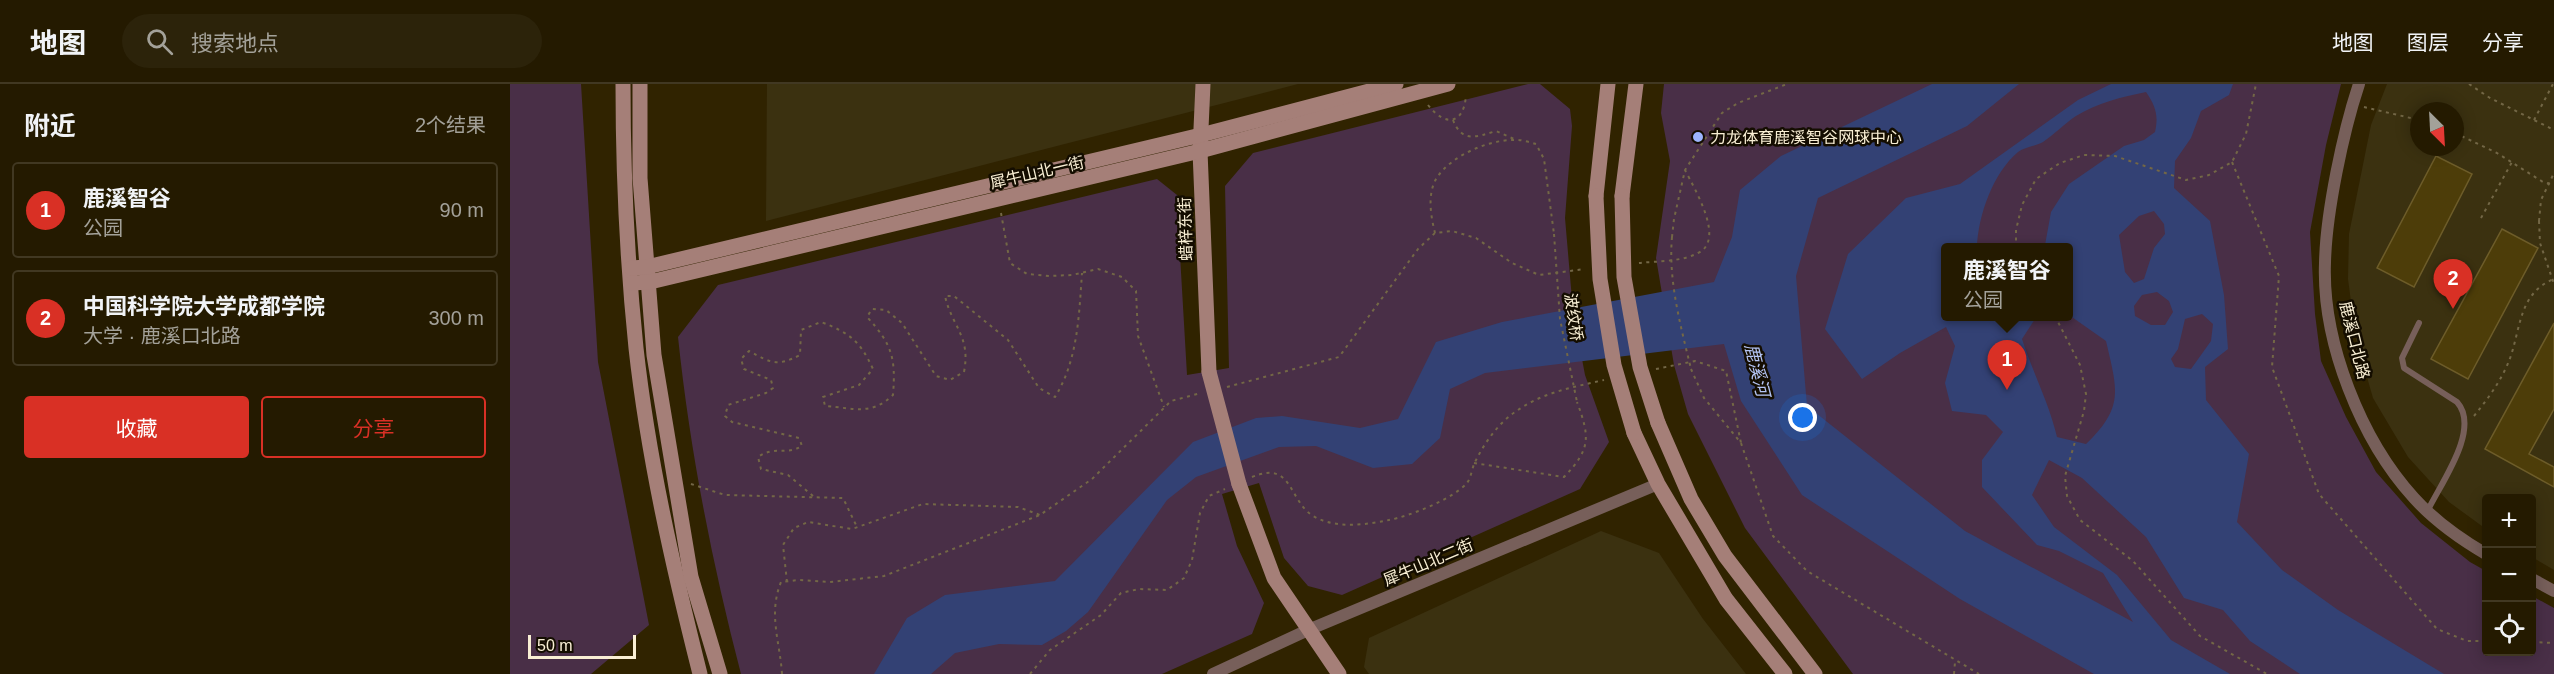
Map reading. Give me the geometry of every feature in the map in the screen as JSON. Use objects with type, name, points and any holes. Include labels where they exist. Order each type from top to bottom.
[{"type":"street","points":[[623,84],[623,149],[636,349],[678,587],[700,674]]},
{"type":"street","points":[[640,84],[640,178],[654,355],[691,578],[720,674]]},
{"type":"street","name":"蜡梓东街","points":[[1203,84],[1200,151],[1209,372],[1237,484],[1274,578],[1339,674]]},
{"type":"street","name":"犀牛山北一街","points":[[648,274],[1396,84]]},
{"type":"street","name":"犀牛山北一街","points":[[631,276],[999,200],[1200,151],[1448,84]]},
{"type":"street","points":[[1608,84],[1596,196],[1600,279],[1614,365],[1634,433],[1658,484],[1726,599],[1785,674]]},
{"type":"street","points":[[1636,84],[1622,196],[1624,277],[1640,367],[1658,423],[1691,499],[1725,556],[1815,674]]},
{"type":"street","name":"鹿溪口北路","points":[[2359,84],[2336,182],[2325,264],[2329,317],[2341,363],[2370,435],[2408,491],[2428,510],[2482,550]]},
{"type":"street","name":"犀牛山北二街","points":[[1213,674],[1308,630],[1658,484]]},
{"type":"street","points":[[2536,581],[2554,591]]},
{"type":"lane","points":[[2419,323],[2402,358],[2404,368],[2457,402],[2464,410],[2466,426],[2462,442],[2428,510]]},
{"type":"path","points":[[1741,443],[1704,398],[1691,369],[1678,308],[1671,256],[1672,237],[1685,170],[1722,113],[1738,103],[1787,84]]},
{"type":"path","points":[[2016,243],[2016,230],[2022,205],[2036,179],[2060,163],[2084,155],[2115,156],[2186,180],[2209,175],[2232,162],[2246,134],[2256,84]]},
{"type":"path","points":[[2469,84],[2490,98],[2554,130]]},
{"type":"path","points":[[2534,120],[2553,84]]},
{"type":"path","points":[[1428,105],[1436,115],[1444,120],[1453,120],[1461,116],[1465,108],[1466,95]]},
{"type":"path","points":[[2353,105],[2383,109],[2410,117]]},
{"type":"path","points":[[1453,120],[1458,131],[1465,137],[1475,138],[1496,131],[1514,140]]},
{"type":"path","points":[[2464,138],[2548,183],[2554,184]]},
{"type":"path","points":[[1434,233],[1430,208],[1436,179],[1453,162],[1481,146],[1514,140]]},
{"type":"path","name":"波纹桥","points":[[1474,463],[1564,477],[1580,460],[1588,443],[1560,319],[1554,234],[1544,159],[1536,144],[1514,140]]},
{"type":"path","points":[[2232,162],[2279,276],[2272,367],[2319,494],[2437,629],[2468,641],[2482,641]]},
{"type":"path","points":[[2481,218],[2512,162]]},
{"type":"path","points":[[1638,263],[1682,258],[1700,253],[1709,241],[1708,220],[1685,170]]},
{"type":"path","points":[[2554,173],[2541,200],[2539,222],[2541,243],[2554,284]]},
{"type":"path","points":[[999,200],[1010,263],[1027,274],[1082,273],[1098,269],[1122,277],[1136,291],[1138,336],[1164,408]]},
{"type":"path","points":[[1226,387],[1339,357],[1418,249],[1434,233],[1452,231],[1476,238],[1512,263],[1539,275],[1594,268]]},
{"type":"path","points":[[813,496],[788,475],[761,469],[758,458],[769,449],[794,451],[802,446],[799,438],[732,422],[725,416],[728,405],[766,393],[773,388],[771,380],[744,369],[741,359],[749,351],[771,363],[788,361],[800,355],[801,330],[821,322],[846,332],[864,351],[873,369],[859,385],[823,397],[825,406],[860,409],[880,407],[893,395],[895,365],[886,338],[867,317],[872,309],[886,310],[902,323],[936,376],[950,380],[964,372],[967,355],[963,335],[946,303],[945,296],[954,296],[1008,340],[1040,388],[1055,397],[1073,354],[1079,319],[1082,273]]},
{"type":"path","points":[[2466,426],[2504,371],[2521,314],[2530,295],[2541,283],[2554,279]]},
{"type":"path","points":[[2058,321],[2080,365],[2086,394],[2084,411],[2065,476],[2067,496],[2080,520],[2133,561],[2200,636],[2267,674]]},
{"type":"path","points":[[1649,370],[1695,361],[1726,371],[1741,443],[1773,536],[1817,577],[1979,674]]},
{"type":"path","points":[[1030,674],[1050,650],[1101,615],[1121,593],[1138,589],[1167,590],[1184,578],[1192,560],[1200,513],[1209,496],[1265,472],[1284,477],[1312,515],[1341,525],[1390,520],[1440,502],[1467,483],[1474,463],[1492,434],[1517,410],[1558,390],[1615,378]]},
{"type":"path","points":[[782,674],[774,624],[775,597],[781,582],[830,582],[884,576],[1040,515],[1092,479],[1171,401],[1204,393]]},
{"type":"path","points":[[675,478],[725,495],[843,498],[857,527]]},
{"type":"path","points":[[787,582],[783,545],[794,528],[808,522],[852,529],[923,504],[1018,507],[1040,515]]},
{"type":"path","points":[[2536,642],[2554,643]]},
{"type":"path","points":[[1954,674],[1955,661]]},
{"type":"shaded area","points":[[510,84],[581,84],[598,362],[649,625],[591,674],[510,674]]},
{"type":"shaded area","points":[[767,84],[1298,84],[766,221]]},
{"type":"shaded area","points":[[1528,84],[1540,84],[1570,109],[1572,126],[1565,218],[1573,311],[1585,375],[1609,442],[1580,489],[1342,595],[1308,586],[1284,558],[1259,483],[1222,494],[1237,546],[1264,603],[1252,634],[1162,674],[741,674],[703,507],[678,337],[718,285],[1157,179],[1182,199],[1180,255],[1187,375],[1229,368],[1225,186],[1253,153]]},
{"type":"shaded area","points":[[1664,84],[2341,84],[2326,145],[2310,232],[2315,314],[2321,361],[2346,417],[2376,472],[2421,523],[2470,562],[2482,569],[2482,656],[2536,656],[2536,598],[2554,608],[2554,674],[1853,674],[1745,528],[1688,414],[1674,365],[1656,258],[1670,161],[1661,113]]},
{"type":"shaded area","points":[[2387,84],[2554,84],[2554,570],[2536,559],[2536,494],[2482,494],[2482,526],[2449,502],[2408,457],[2373,398],[2356,339],[2348,279],[2349,234],[2371,125]]},
{"type":"shaded area","points":[[1601,531],[1659,553],[1703,619],[1746,674],[1369,674],[1364,667],[1369,638]]},
{"type":"water","name":"鹿溪河","points":[[1932,84],[2019,84],[1967,126],[1818,198],[1796,276],[1807,406],[1965,531],[2133,622],[2103,573],[2059,551],[2037,545],[1982,487],[1982,460],[2003,432],[1986,415],[1952,411],[1945,383],[1955,346],[1946,327],[1900,353],[1862,379],[1825,329],[1848,254],[1906,198],[1960,184],[2078,100],[2111,84],[2233,84],[2229,95],[2201,111],[2191,138],[2175,161],[2174,188],[2210,221],[2224,295],[2228,349],[2205,367],[2206,400],[2249,454],[2237,522],[2282,570],[2338,610],[2444,674],[2300,674],[2250,641],[2223,610],[2184,598],[2146,537],[2082,478],[2049,460],[2032,495],[2054,527],[2117,575],[2171,640],[2230,674],[2094,674],[1960,599],[1802,495],[1741,401],[1724,344],[1485,373],[1450,389],[1440,438],[1412,464],[1373,468],[1316,446],[1279,447],[1196,477],[1167,500],[1088,612],[1066,631],[1042,645],[999,644],[955,653],[931,674],[874,674],[907,618],[945,595],[1055,581],[1193,442],[1256,418],[1282,416],[1360,428],[1398,419],[1436,342],[1502,322],[1714,282],[1732,237],[1740,190],[1781,156]],"holes":[[[2154,211],[2164,224],[2165,234],[2154,248],[2144,279],[2134,283],[2125,272],[2119,235],[2139,216]],[[2157,292],[2169,301],[2173,312],[2165,325],[2151,325],[2135,316],[2134,306],[2142,295]],[[2202,314],[2213,324],[2211,341],[2191,369],[2175,367],[2171,359],[2178,349],[2185,319]]]},
{"type":"building","points":[[2436,156],[2472,174],[2414,287],[2377,268]]},
{"type":"building","points":[[2502,229],[2538,248],[2468,379],[2431,359]]},
{"type":"building","points":[[2554,323],[2554,409],[2529,454],[2554,467],[2554,487],[2485,449]]},
{"type":"place","name":"力龙体育鹿溪智谷网球中心","points":[[1698,137]]},
{"type":"place","name":"中国科学院大学成都学院","points":[[2453,309]]},
{"type":"place","name":"鹿溪智谷","points":[[2007,390]]}]
